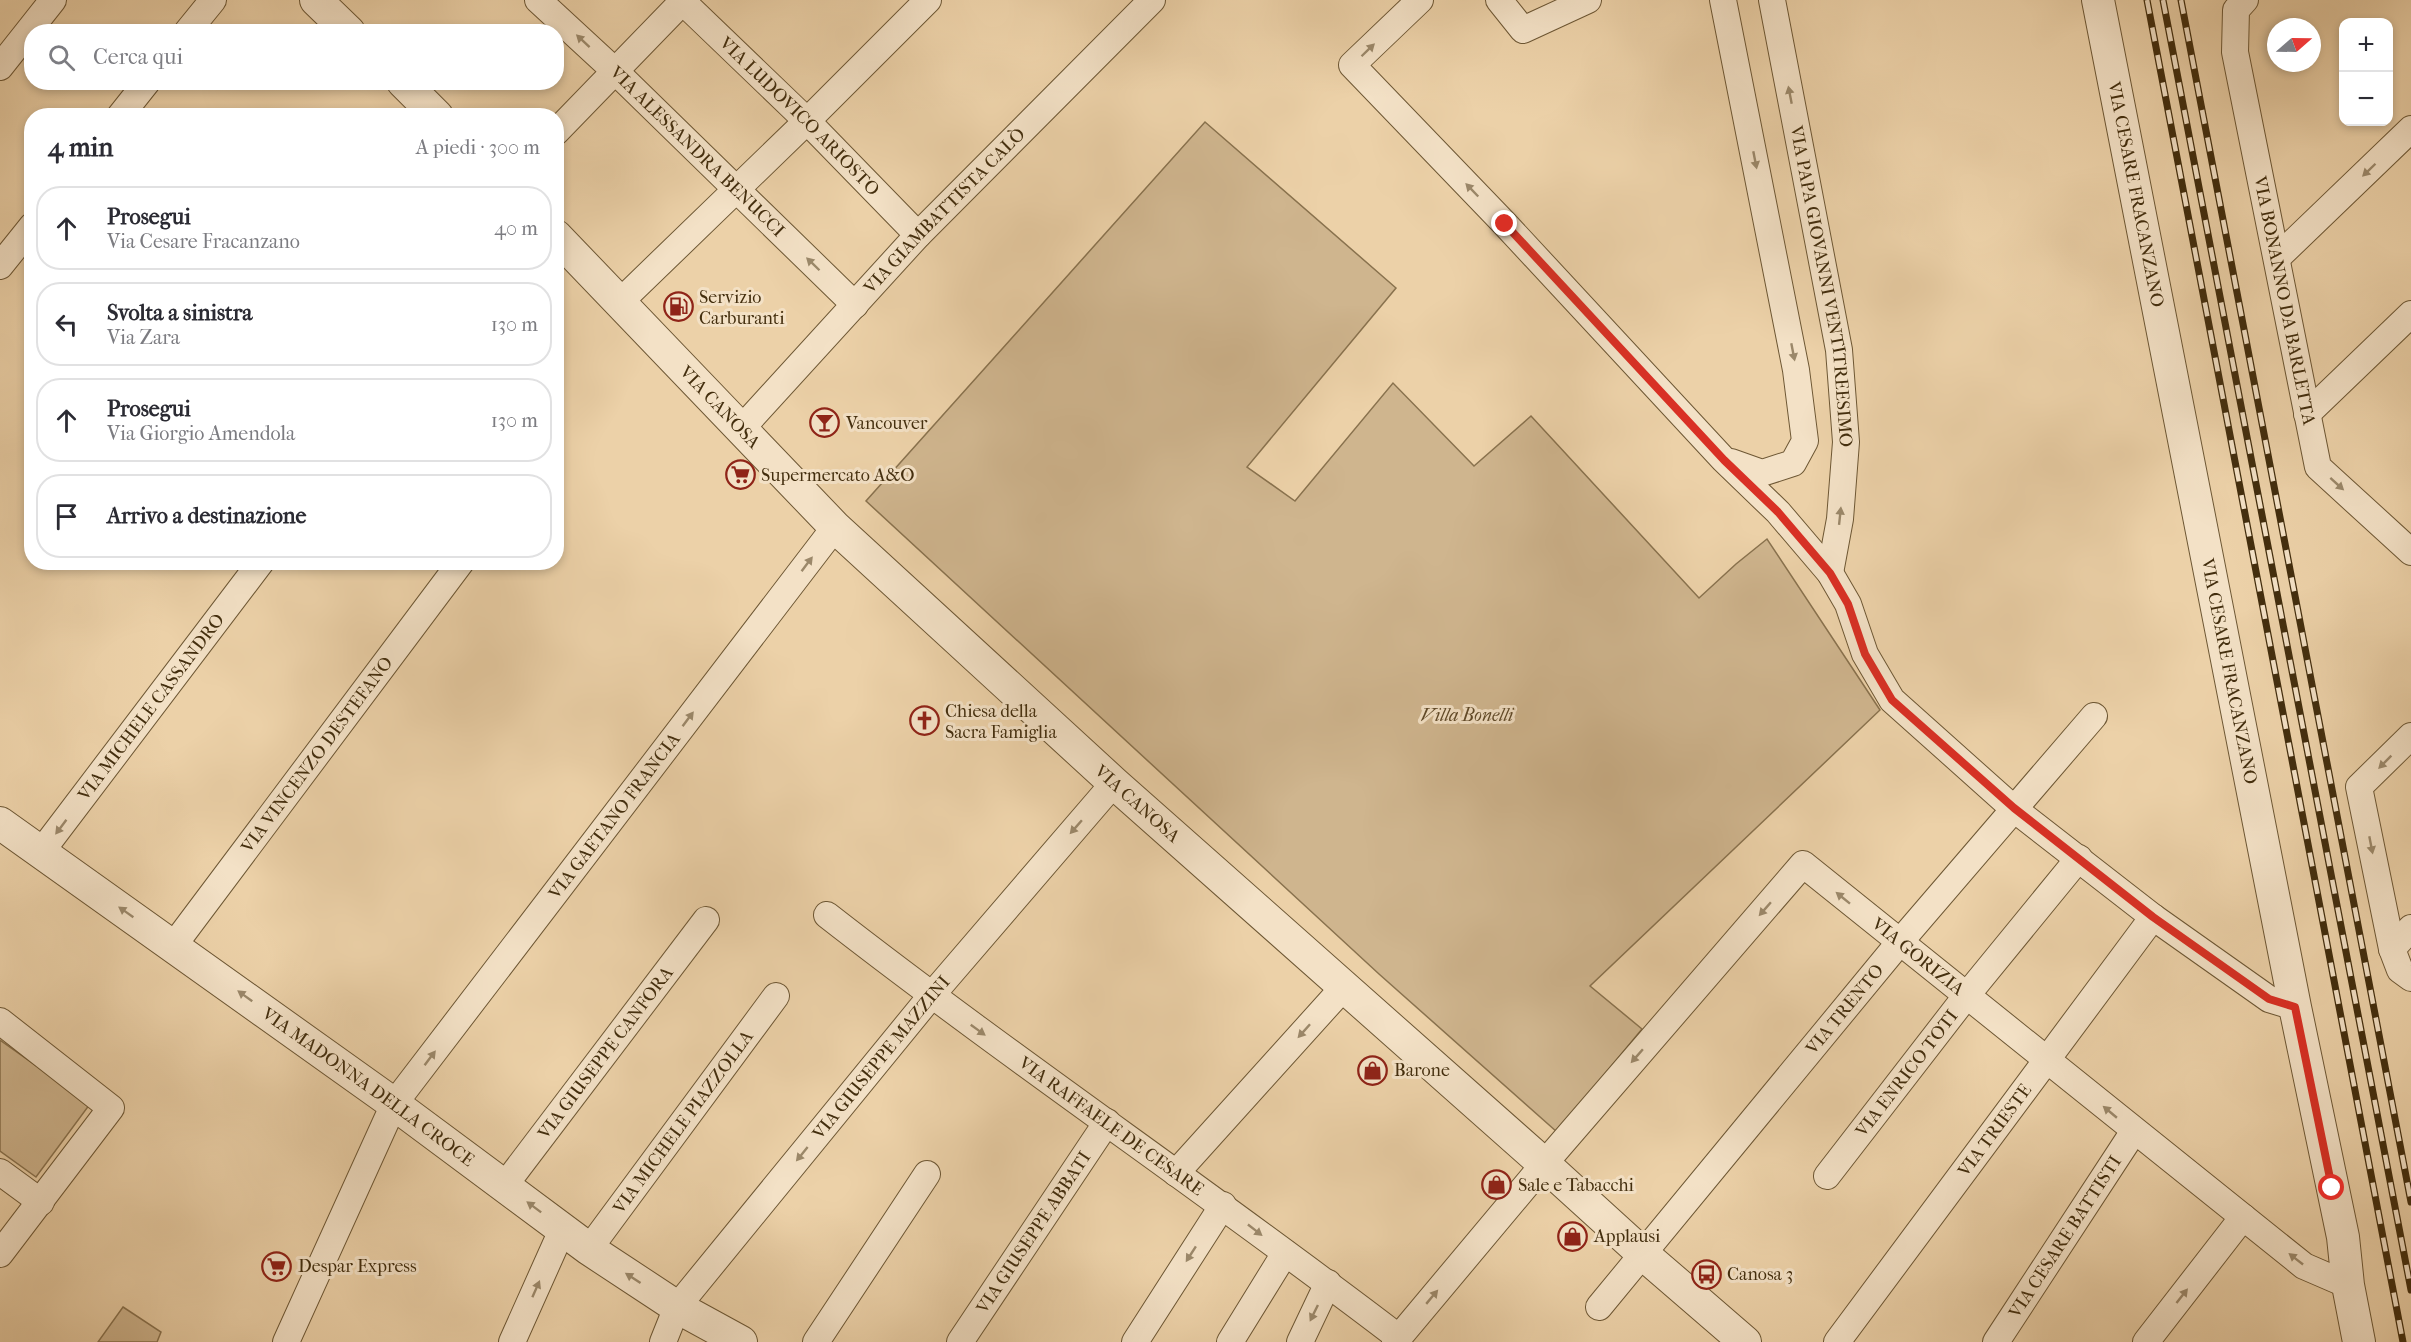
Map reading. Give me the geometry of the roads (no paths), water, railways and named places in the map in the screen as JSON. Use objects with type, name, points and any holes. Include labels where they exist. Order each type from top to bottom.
[{"type":"street","points":[[34,24],[53,0]]},
{"type":"street","points":[[194,24],[213,0]]},
{"type":"street","points":[[316,0],[342,24]]},
{"type":"street","name":"VIA ALESSANDRA BENUCCI","points":[[538,0],[616,72],[855,305]]},
{"type":"street","points":[[621,301],[807,121],[927,0]]},
{"type":"street","name":"VIA GIAMBATTISTA CALÒ","points":[[742,428],[918,236],[1152,0]]},
{"type":"street","points":[[1420,0],[1352,65],[1505,224],[1724,460],[1778,512],[1830,573],[1848,604],[1865,654],[1892,700],[2014,808],[2153,917],[2269,999],[2295,1007]]},
{"type":"street","points":[[1499,0],[1522,30],[1588,0]]},
{"type":"street","name":"VIA PAPA GIOVANNI VENTITREESIMO","points":[[1723,0],[1797,370],[1805,441],[1793,463],[1762,473],[1724,460]]},
{"type":"street","name":"VIA PAPA GIOVANNI VENTITREESIMO","points":[[1772,0],[1839,350],[1846,442],[1840,519],[1830,573]]},
{"type":"street","name":"VIA CESARE FRACANZANO","points":[[2098,0],[2295,1007],[2343,1237],[2348,1285],[2359,1342]]},
{"type":"street","points":[[564,124],[682,1]]},
{"type":"street","name":"VIA LUDOVICO ARIOSTO","points":[[682,1],[807,121],[918,236]]},
{"type":"street","name":"VIA BONANNO DA BARLETTA","points":[[2241,5],[2235,52],[2318,467],[2411,552]]},
{"type":"street","points":[[0,67],[24,37]]},
{"type":"street","points":[[126,108],[141,90]]},
{"type":"street","points":[[411,90],[428,108]]},
{"type":"street","points":[[2277,258],[2411,129]]},
{"type":"street","points":[[0,266],[24,236]]},
{"type":"street","name":"VIA CANOSA","points":[[564,244],[835,527],[1114,783],[1744,1342]]},
{"type":"street","points":[[2307,414],[2411,314]]},
{"type":"street","name":"VIA GAETANO FRANCIA","points":[[286,1342],[394,1104],[835,527]]},
{"type":"street","name":"VIA MICHELE CASSANDRO","points":[[41,852],[255,570]]},
{"type":"street","name":"VIA VINCENZO DESTEFANO","points":[[174,945],[455,570]]},
{"type":"street","name":"VIA TRENTO","points":[[1599,1307],[1899,944],[2094,716]]},
{"type":"street","points":[[2411,736],[2359,787],[2392,949],[2400,970],[2411,978]]},
{"type":"street","name":"VIA GIUSEPPE MAZZINI","points":[[663,1342],[677,1307],[931,996],[1114,783]]},
{"type":"street","name":"VIA MADONNA DELLA CROCE","points":[[4,834],[41,852],[174,945],[505,1185],[588,1249],[677,1307],[741,1342]]},
{"type":"street","name":"VIA ENRICO TOTI","points":[[1827,1176],[1967,994],[2079,858]]},
{"type":"street","name":"VIA GORIZIA","points":[[1544,1164],[1803,864],[1899,944],[1967,994],[2304,1266],[2348,1285]]},
{"type":"street","name":"VIA RAFFAELE DE CESARE","points":[[826,915],[931,996],[1328,1283],[1396,1340]]},
{"type":"street","name":"VIA TRIESTE","points":[[1837,1342],[2153,917]]},
{"type":"street","name":"VIA GIUSEPPE CANFORA","points":[[505,1185],[706,920]]},
{"type":"street","points":[[2392,949],[2411,928]]},
{"type":"street","points":[[1176,1173],[1343,988]]},
{"type":"street","name":"VIA MICHELE PIAZZOLLA","points":[[588,1249],[776,996]]},
{"type":"street","points":[[0,1022],[111,1108],[0,1254]]},
{"type":"street","name":"VIA GIUSEPPE ABBATI","points":[[960,1342],[1107,1122]]},
{"type":"street","name":"VIA CESARE BATTISTI","points":[[1996,1342],[2134,1131]]},
{"type":"street","points":[[1396,1340],[1544,1164]]},
{"type":"street","points":[[0,1172],[41,1202]]},
{"type":"street","points":[[816,1342],[927,1174]]},
{"type":"street","points":[[1135,1342],[1223,1205]]},
{"type":"street","points":[[2146,1342],[2243,1217]]},
{"type":"street","points":[[512,1342],[563,1228]]},
{"type":"street","points":[[1230,1342],[1285,1253]]},
{"type":"street","points":[[1300,1342],[1328,1283]]},
{"type":"railway","points":[[2147,0],[2403,1342]]},
{"type":"railway","points":[[2163,0],[2411,1290]]},
{"type":"railway","points":[[2181,0],[2411,1202]]},
{"type":"place","name":"Servizio Carburanti","points":[[678,307]]},
{"type":"place","name":"Vancouver","points":[[825,423]]},
{"type":"place","name":"Supermercato A&O","points":[[740,475]]},
{"type":"place","name":"Chiesa della Sacra Famiglia","points":[[924,721]]},
{"type":"place","name":"Barone","points":[[1373,1070]]},
{"type":"place","name":"Sale e Tabacchi","points":[[1497,1185]]},
{"type":"place","name":"Applausi","points":[[1573,1236]]},
{"type":"place","name":"Despar Express","points":[[277,1266]]},
{"type":"place","name":"Canosa 3","points":[[1706,1274]]},
{"type":"park label","name":"Villa Bonelli","points":[[1467,715]]}]
